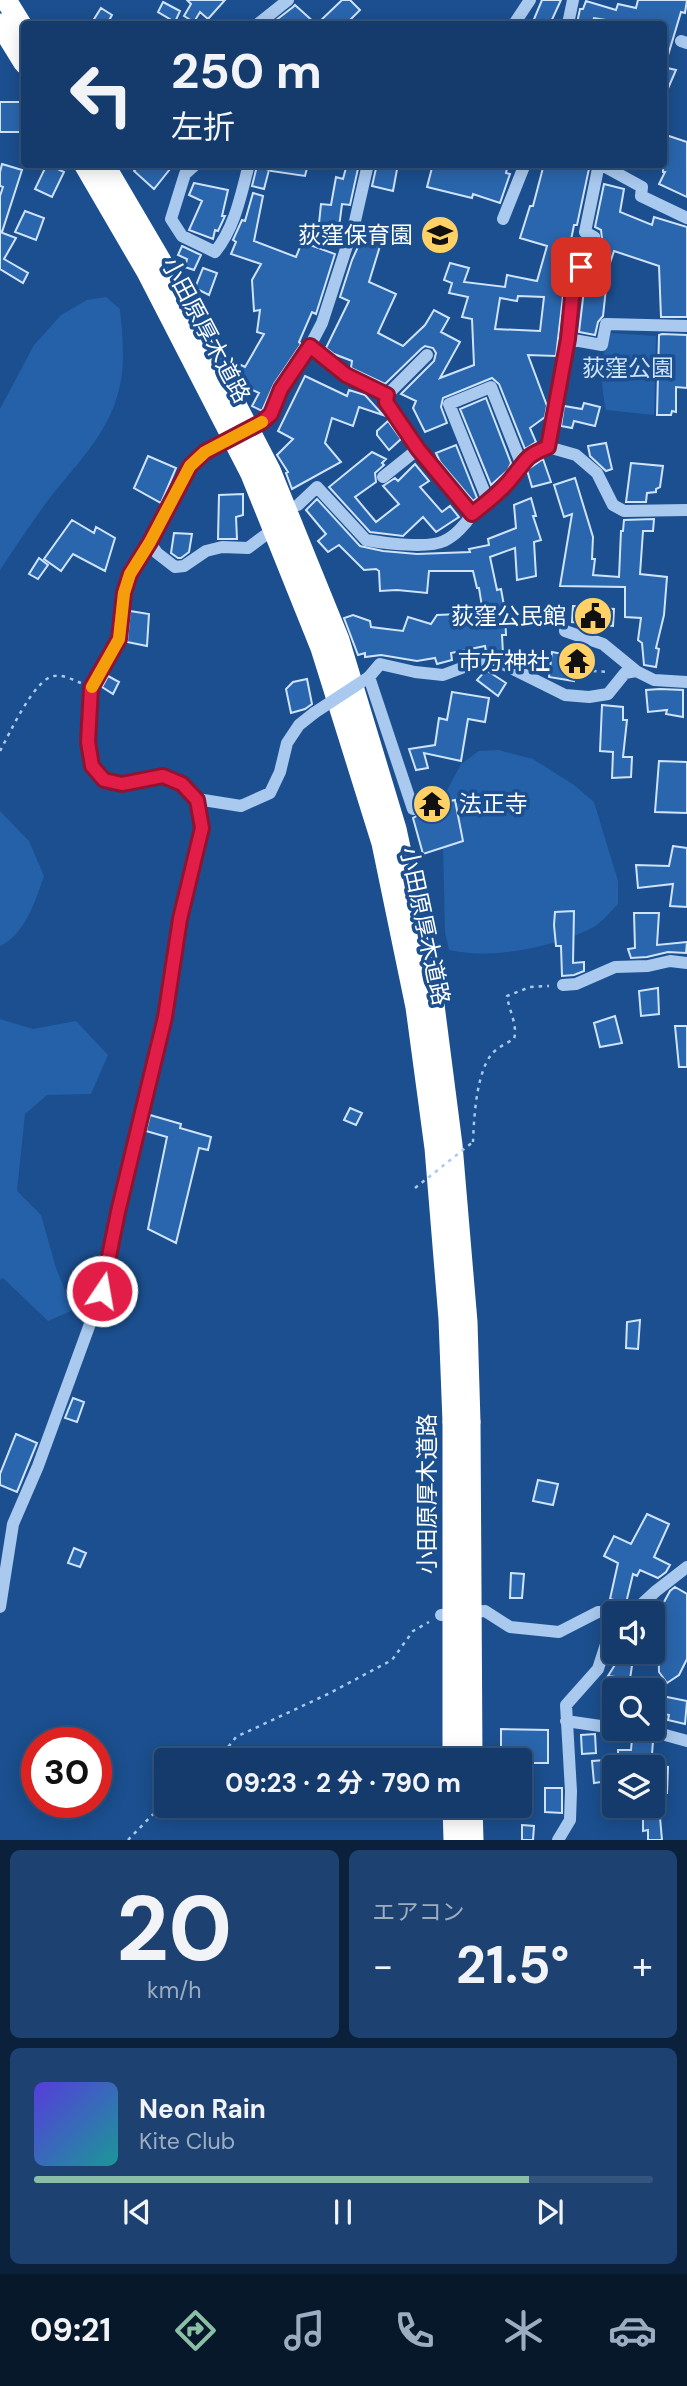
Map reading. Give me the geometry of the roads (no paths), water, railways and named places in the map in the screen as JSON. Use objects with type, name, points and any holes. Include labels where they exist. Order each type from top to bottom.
[{"type":"highway","points":[[6,0],[21,24]]},
{"type":"highway","points":[[0,24],[21,57]]},
{"type":"highway","name":"小田原厚木道路","points":[[86,168],[147,272],[251,474],[321,648],[382,843],[416,1007],[435,1148],[449,1319],[462,1422],[472,1748]]},
{"type":"highway","name":"小田原厚木道路","points":[[106,168],[161,261],[270,470],[339,639],[396,829],[434,1005],[452,1146],[467,1322],[453,1748]]},
{"type":"highway","points":[[454,1840],[460,1818]]},
{"type":"highway","points":[[466,1818],[472,1840]]},
{"type":"street","points":[[262,21],[288,0]]},
{"type":"street","points":[[516,21],[530,0]]},
{"type":"street","points":[[569,21],[573,0]]},
{"type":"street","points":[[192,168],[186,174],[171,219],[182,236],[215,251],[225,239],[236,213],[247,168]]},
{"type":"street","points":[[0,1607],[6,1524],[37,1466],[102,1291],[118,1212],[165,1017],[180,919],[202,828],[197,800],[182,784],[163,776],[122,784],[104,780],[92,766],[88,742],[91,688],[119,639],[130,574],[190,466],[205,452],[262,422],[271,414],[281,389],[310,346],[322,323],[351,233],[367,168]]},
{"type":"street","points":[[503,219],[523,168]]},
{"type":"street","points":[[548,447],[568,339],[572,298],[594,237],[585,232],[599,168]]},
{"type":"street","points":[[607,168],[642,187],[641,196],[687,218]]},
{"type":"street","points":[[568,339],[602,345],[606,324],[687,326]]},
{"type":"street","points":[[310,346],[346,375],[387,395]]},
{"type":"street","points":[[427,355],[387,395],[386,402],[418,449],[472,514]]},
{"type":"street","points":[[488,501],[449,404],[491,387],[521,463]]},
{"type":"street","points":[[298,505],[317,487],[366,540],[399,545],[441,543],[515,475],[521,463],[548,447],[576,455],[597,473],[613,506],[624,511],[687,510]]},
{"type":"street","points":[[383,477],[418,449]]},
{"type":"street","points":[[150,542],[157,553],[175,567],[184,566],[206,551],[222,547],[248,548],[264,536]]},
{"type":"street","points":[[565,631],[603,644],[630,672],[654,680],[687,682]]},
{"type":"street","points":[[197,800],[241,806],[270,793],[280,772],[287,743],[299,725],[369,677],[380,664],[443,675],[484,660],[505,665],[565,695],[589,697],[608,694],[630,672]]},
{"type":"street","points":[[369,677],[413,809]]},
{"type":"street","points":[[563,985],[576,984],[615,967],[648,966],[670,961],[687,962]]},
{"type":"street","points":[[645,1601],[687,1567]]},
{"type":"street","points":[[441,1615],[485,1611],[510,1627],[559,1632],[602,1612]]},
{"type":"street","points":[[558,1840],[570,1820],[566,1705],[598,1669],[602,1657]]},
{"type":"street","points":[[566,1721],[602,1726]]},
{"type":"street","points":[[665,1735],[687,1741]]},
{"type":"place","name":"荻窪保育園","points":[[440,235]]},
{"type":"place","name":"荻窪公民館","points":[[593,616]]},
{"type":"place","name":"市方神社","points":[[577,661]]},
{"type":"place","name":"法正寺","points":[[432,804]]},
{"type":"park label","name":"荻窪公園","points":[[628,368]]}]
